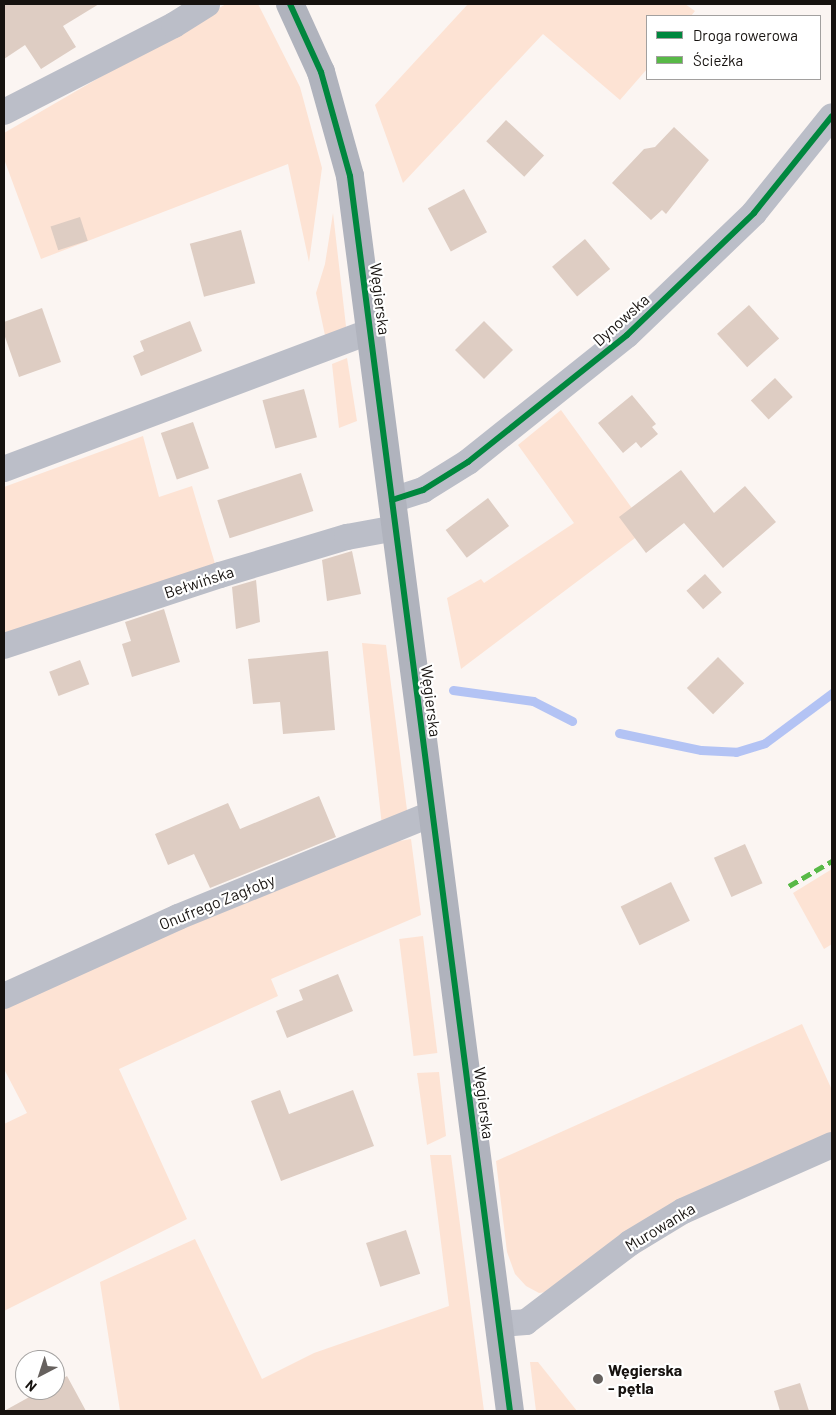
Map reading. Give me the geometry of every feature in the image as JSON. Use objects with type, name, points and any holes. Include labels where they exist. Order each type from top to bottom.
[{"type":"main road","name":"Węgierska","points":[[290,4],[321,72],[346,157],[371,332],[510,1411]]},
{"type":"street","points":[[4,112],[174,26],[207,4]]},
{"type":"street","name":"Dynowska","points":[[392,500],[424,490],[468,462],[628,335],[754,213],[832,116]]},
{"type":"street","points":[[4,469],[371,332]]},
{"type":"street","name":"Bełwińska","points":[[4,646],[229,572],[347,537],[396,528]]},
{"type":"street","name":"Onufrego Zagłoby","points":[[4,996],[178,917],[432,814]]},
{"type":"street","name":"Murowanka","points":[[499,1324],[526,1322],[630,1243],[683,1211],[832,1146]]},
{"type":"shaded area","points":[[226,4],[258,4],[300,87],[322,168],[309,262],[288,164],[41,259],[4,159],[4,133]]},
{"type":"shaded area","points":[[468,4],[685,4],[695,11],[692,15],[646,15],[646,70],[620,100],[543,34],[403,183],[375,105]]},
{"type":"shaded area","points":[[333,213],[347,335],[326,340],[316,293],[325,264]]},
{"type":"shaded area","points":[[347,358],[357,421],[339,428],[332,364]]},
{"type":"shaded area","points":[[561,410],[647,529],[461,669],[447,598],[481,579],[484,583],[574,523],[518,445]]},
{"type":"shaded area","points":[[143,436],[159,497],[192,486],[216,567],[4,641],[4,487]]},
{"type":"shaded area","points":[[362,643],[386,645],[408,818],[382,826]]},
{"type":"shaded area","points":[[411,839],[421,915],[271,979],[278,996],[119,1069],[187,1219],[4,1311],[4,1124],[27,1113],[4,1069],[4,1004],[383,844]]},
{"type":"shaded area","points":[[832,869],[832,944],[824,949],[793,893]]},
{"type":"shaded area","points":[[423,936],[437,1053],[414,1056],[399,939]]},
{"type":"shaded area","points":[[802,1024],[832,1090],[832,1137],[554,1291],[539,1293],[526,1286],[515,1274],[507,1252],[496,1161]]},
{"type":"shaded area","points":[[439,1072],[446,1136],[427,1145],[417,1073]]},
{"type":"shaded area","points":[[430,1155],[451,1155],[484,1411],[120,1411],[100,1282],[195,1239],[262,1379],[314,1353],[449,1306]]},
{"type":"shaded area","points":[[530,1362],[538,1362],[577,1411],[536,1411]]},
{"type":"building","points":[[4,4],[99,4],[63,26],[76,47],[41,69],[25,45],[4,59]]},
{"type":"building","points":[[506,120],[544,155],[524,177],[486,141]]},
{"type":"building","points":[[674,127],[709,160],[666,214],[662,210],[651,220],[612,183],[644,149],[655,147]]},
{"type":"building","points":[[464,189],[487,232],[451,252],[428,208]]},
{"type":"building","points":[[80,217],[88,241],[58,250],[51,227]]},
{"type":"building","points":[[241,230],[255,283],[204,297],[190,244]]},
{"type":"building","points":[[585,239],[610,269],[577,297],[552,267]]},
{"type":"building","points":[[749,305],[779,338],[747,367],[717,334]]},
{"type":"building","points":[[42,308],[61,362],[19,377],[4,334],[4,322]]},
{"type":"building","points":[[190,321],[202,351],[141,376],[133,356],[144,351],[140,341]]},
{"type":"building","points":[[484,321],[513,350],[484,379],[455,350]]},
{"type":"building","points":[[775,378],[793,397],[769,420],[751,401]]},
{"type":"building","points":[[304,389],[317,437],[275,448],[262,400]]},
{"type":"building","points":[[632,395],[656,424],[652,427],[658,434],[641,448],[636,442],[623,453],[598,423]]},
{"type":"building","points":[[193,422],[209,468],[177,479],[161,433]]},
{"type":"building","points":[[681,470],[714,513],[745,486],[776,522],[723,568],[684,523],[646,553],[619,517]]},
{"type":"building","points":[[301,473],[313,511],[230,538],[217,500]]},
{"type":"building","points":[[488,498],[509,526],[467,558],[446,530]]},
{"type":"building","points":[[352,551],[361,594],[327,601],[322,560]]},
{"type":"building","points":[[705,574],[722,593],[703,609],[686,591]]},
{"type":"building","points":[[256,580],[260,622],[236,629],[232,587]]},
{"type":"building","points":[[164,609],[180,662],[132,677],[122,644],[131,641],[125,622]]},
{"type":"building","points":[[328,651],[335,730],[283,734],[280,702],[253,704],[248,659]]},
{"type":"building","points":[[718,657],[744,683],[713,714],[687,688]]},
{"type":"building","points":[[80,660],[89,684],[59,696],[49,672]]},
{"type":"building","points":[[319,796],[336,837],[210,888],[194,854],[168,865],[155,834],[228,803],[240,829]]},
{"type":"building","points":[[745,844],[762,883],[731,897],[714,858]]},
{"type":"building","points":[[671,882],[690,921],[640,945],[621,907]]},
{"type":"building","points":[[338,974],[353,1011],[287,1038],[276,1011],[303,1000],[299,990]]},
{"type":"building","points":[[280,1090],[289,1114],[353,1090],[374,1146],[281,1181],[251,1101]]},
{"type":"building","points":[[406,1230],[420,1274],[380,1287],[366,1243]]},
{"type":"building","points":[[67,1376],[86,1411],[4,1411],[24,1400],[65,1400],[65,1377]]},
{"type":"building","points":[[800,1383],[809,1411],[780,1411],[774,1391]]},
{"type":"waterway","points":[[453,690],[533,701],[572,721]]},
{"type":"waterway","points":[[619,733],[701,750],[736,752],[765,743],[832,693]]},
{"type":"marked path","points":[[789,886],[832,861]]},
{"type":"cycle path","points":[[290,4],[321,72],[350,176],[510,1411]]},
{"type":"cycle path","points":[[392,500],[423,490],[468,462],[627,335],[754,213],[832,116]]},
{"type":"place","name":"Węgierska - pętla","points":[[598,1379]]}]
